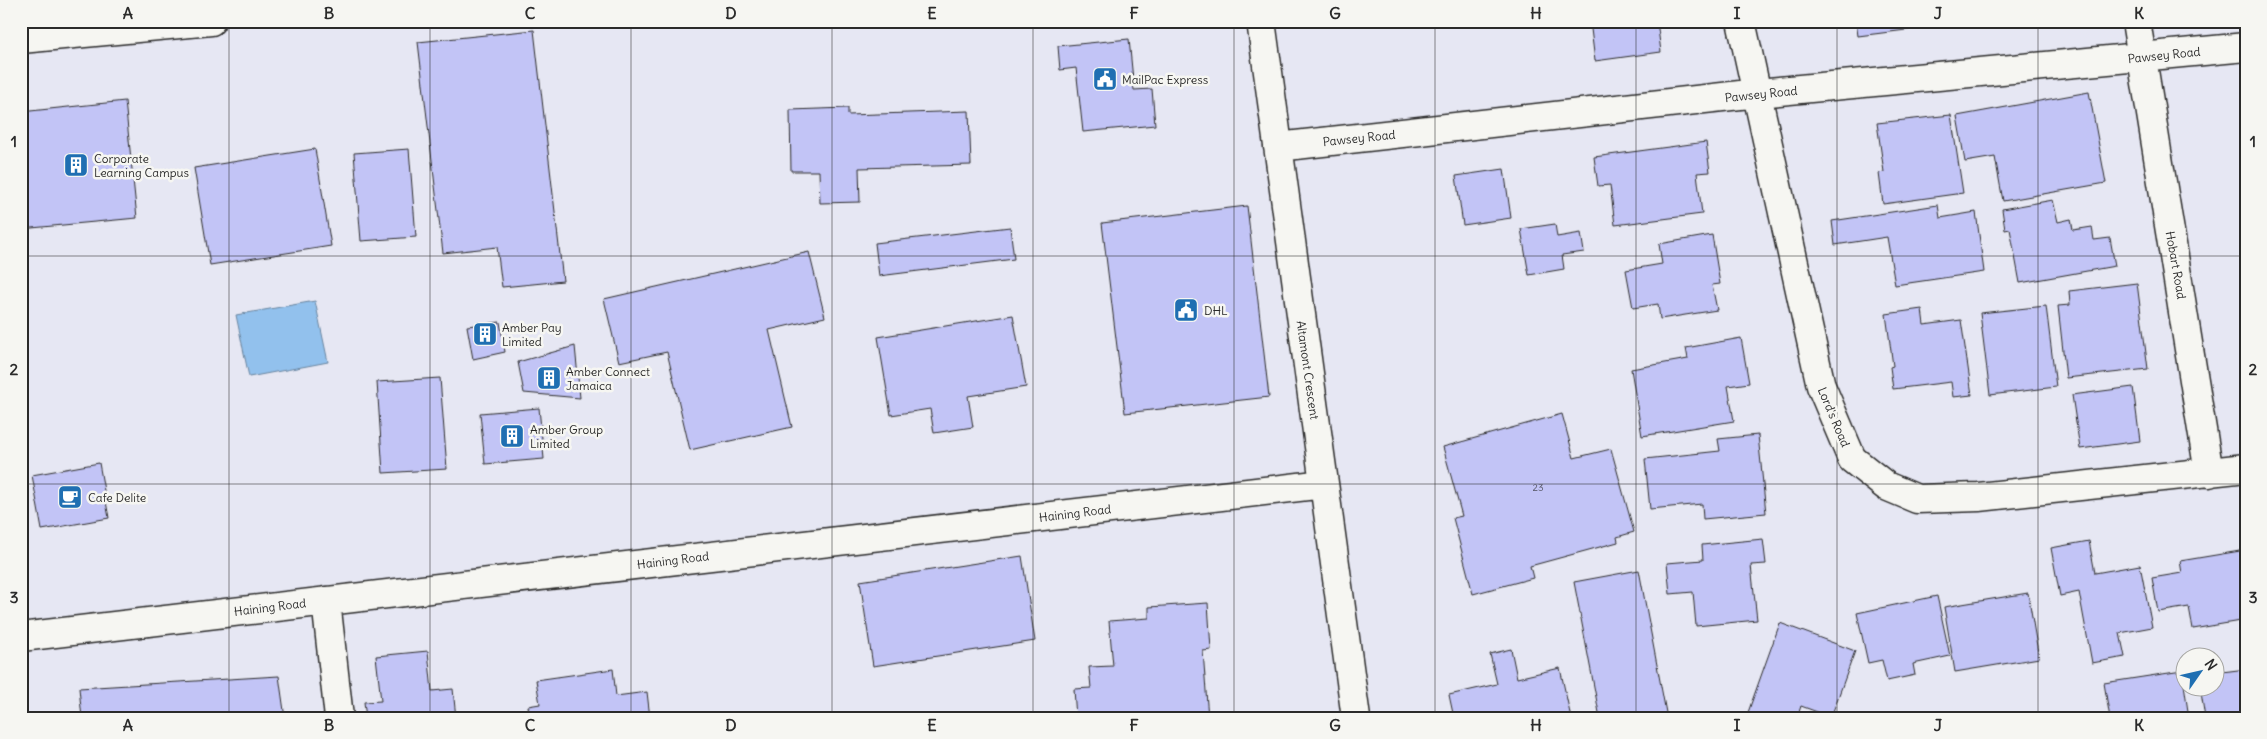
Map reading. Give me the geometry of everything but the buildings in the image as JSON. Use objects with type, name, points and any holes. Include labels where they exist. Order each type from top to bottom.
[{"type":"street","points":[[21,39],[211,21]]},
{"type":"street","name":"Altamont Crescent","points":[[1261,21],[1356,718]]},
{"type":"street","name":"Lord's Road","points":[[1741,21],[1821,386],[1852,459],[1886,486],[1918,499],[1979,497],[2246,468]]},
{"type":"street","name":"Hobart Road","points":[[2136,21],[2209,473]]},
{"type":"street","name":"Pawsey Road","points":[[1278,147],[1758,94],[2246,47]]},
{"type":"street","name":"Haining Road","points":[[21,637],[1324,484]]},
{"type":"street","points":[[326,601],[339,718]]},
{"type":"water","points":[[315,301],[328,362],[249,377],[236,315]]},
{"type":"place","name":"MailPac Express","points":[[1105,79]]},
{"type":"place","name":"Corporate Learning Campus","points":[[76,165]]},
{"type":"place","name":"DHL","points":[[1186,310]]},
{"type":"place","name":"Amber Pay Limited","points":[[485,334]]},
{"type":"place","name":"Amber Connect Jamaica","points":[[549,378]]},
{"type":"place","name":"Amber Group Limited","points":[[512,436]]},
{"type":"place","name":"Cafe Delite","points":[[70,497]]}]
